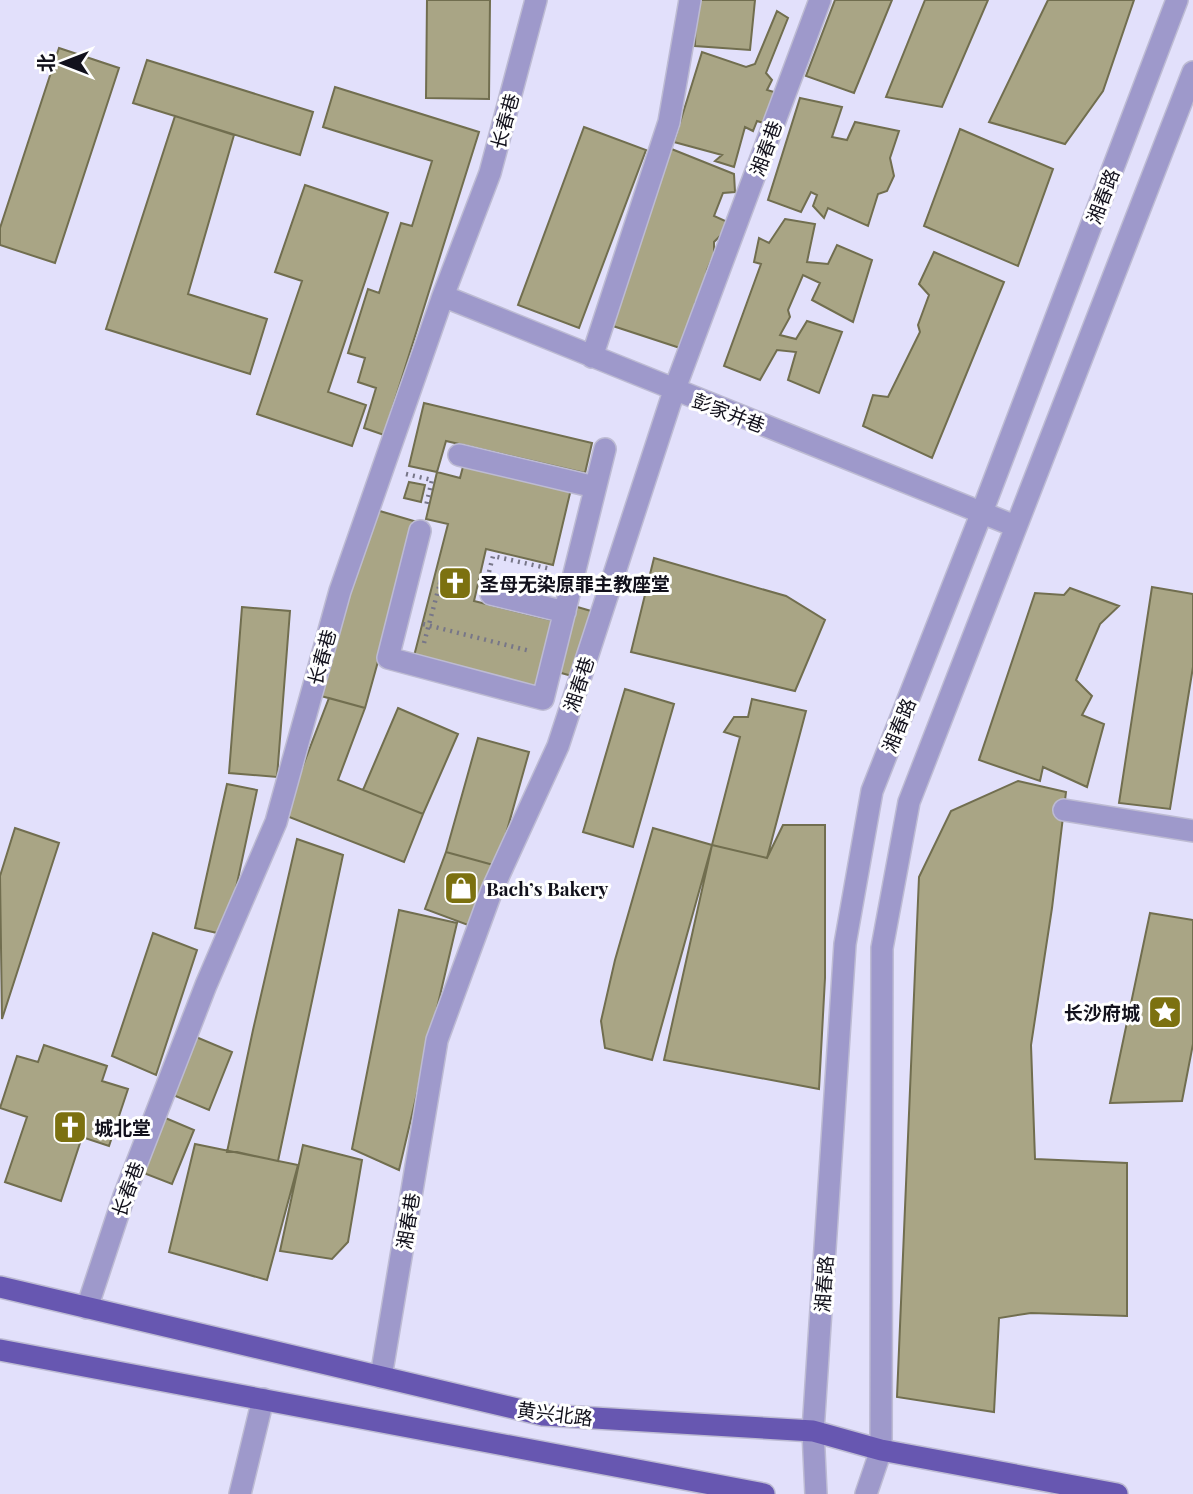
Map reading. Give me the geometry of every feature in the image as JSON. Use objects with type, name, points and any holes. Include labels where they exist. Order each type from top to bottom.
[{"type":"main road","name":"黄兴北路","points":[[0,1287],[543,1415],[813,1431],[881,1450],[1117,1494]]},
{"type":"main road","name":"黄兴北路","points":[[0,1350],[764,1494]]},
{"type":"street","name":"长春巷","points":[[87,1308],[124,1196],[206,985],[276,822],[340,591],[443,296],[490,173],[536,0]]},
{"type":"street","points":[[592,357],[669,122],[690,0]]},
{"type":"street","name":"湘春巷","points":[[381,1377],[437,1040],[492,890],[558,746],[674,391],[820,0]]},
{"type":"street","name":"湘春路","points":[[816,1494],[813,1431],[845,944],[872,791],[982,512],[1177,0]]},
{"type":"street","name":"湘春路","points":[[866,1494],[881,1450],[882,948],[909,802],[1193,72]]},
{"type":"street","name":"彭家并巷","points":[[443,296],[1015,526]]},
{"type":"street","points":[[420,531],[388,658],[543,699],[605,449]]},
{"type":"street","points":[[460,455],[595,487]]},
{"type":"street","points":[[488,594],[603,608]]},
{"type":"street","points":[[1064,810],[1193,831]]},
{"type":"street","points":[[240,1494],[263,1399]]},
{"type":"path","points":[[403,483],[405,474],[432,480],[420,531]]},
{"type":"path","points":[[409,576],[488,594],[493,556],[574,575]]},
{"type":"path","points":[[419,666],[440,583]]},
{"type":"path","points":[[398,617],[554,657]]},
{"type":"building","points":[[427,0],[490,0],[489,99],[426,98]]},
{"type":"building","points":[[696,0],[755,0],[750,50],[695,46]]},
{"type":"building","points":[[835,0],[892,0],[854,93],[806,76]]},
{"type":"building","points":[[925,0],[988,0],[942,107],[886,97]]},
{"type":"building","points":[[1048,0],[1134,0],[1103,91],[1065,144],[989,122]]},
{"type":"building","points":[[777,11],[788,18],[766,73],[772,80],[767,90],[777,93],[767,124],[757,121],[753,131],[745,127],[734,167],[715,161],[722,155],[674,142],[702,52],[746,67],[755,64]]},
{"type":"building","points":[[59,48],[119,68],[55,263],[0,245],[0,228]]},
{"type":"building","points":[[147,60],[313,112],[300,155],[133,103]]},
{"type":"building","points":[[335,87],[479,132],[384,435],[364,428],[376,388],[358,382],[365,358],[348,353],[368,289],[379,293],[401,223],[412,226],[432,161],[323,127]]},
{"type":"building","points":[[800,98],[842,107],[832,137],[847,140],[855,122],[899,131],[890,158],[894,176],[887,191],[878,194],[868,226],[828,208],[824,218],[813,206],[817,195],[811,192],[801,212],[768,200]]},
{"type":"building","points":[[175,116],[234,135],[188,294],[267,319],[250,374],[106,329]]},
{"type":"building","points":[[584,127],[646,150],[579,328],[518,305]]},
{"type":"building","points":[[960,129],[1053,169],[1018,266],[924,226]]},
{"type":"building","points":[[669,148],[734,174],[735,192],[723,193],[714,216],[732,224],[714,242],[714,254],[707,270],[704,289],[695,303],[701,313],[680,348],[610,325]]},
{"type":"building","points":[[305,185],[388,213],[328,392],[366,405],[352,446],[257,414],[302,281],[275,272]]},
{"type":"building","points":[[785,219],[815,224],[807,262],[828,264],[837,245],[872,260],[853,322],[812,300],[820,283],[803,275],[788,310],[790,317],[780,335],[796,339],[807,321],[842,332],[819,393],[788,380],[796,352],[777,350],[760,380],[724,366],[761,264],[754,262],[759,238],[769,243]]},
{"type":"building","points":[[934,252],[1004,282],[932,458],[863,426],[873,395],[888,397],[920,332],[918,325],[929,295],[919,284]]},
{"type":"building","points":[[424,403],[592,443],[585,473],[446,441],[437,472],[409,466]]},
{"type":"building","name":"圣母无染原罪主教座堂","points":[[464,463],[571,489],[553,565],[486,549],[474,601],[559,622],[543,691],[413,660],[448,524],[426,519],[437,472],[460,478]]},
{"type":"building","points":[[409,482],[425,485],[421,502],[404,498]]},
{"type":"building","points":[[373,509],[417,522],[365,708],[321,696]]},
{"type":"building","points":[[654,558],[786,596],[825,620],[795,691],[631,652]]},
{"type":"building","points":[[1152,587],[1193,594],[1193,667],[1170,809],[1119,803]]},
{"type":"building","points":[[1070,588],[1119,606],[1100,624],[1076,680],[1092,696],[1082,715],[1104,724],[1087,787],[1043,767],[1040,781],[979,760],[1035,593],[1064,595]]},
{"type":"building","points":[[574,606],[591,611],[572,676],[554,671]]},
{"type":"building","points":[[242,607],[290,611],[277,777],[229,773]]},
{"type":"building","points":[[625,689],[674,704],[633,847],[583,832]]},
{"type":"building","points":[[329,698],[365,708],[338,780],[423,814],[404,862],[284,815]]},
{"type":"building","points":[[752,699],[806,711],[767,858],[712,845],[740,737],[724,732],[734,717],[748,717]]},
{"type":"building","points":[[398,708],[458,734],[423,814],[363,790]]},
{"type":"building","points":[[478,738],[529,752],[497,866],[446,852]]},
{"type":"building","points":[[1018,781],[1066,792],[1031,1045],[1035,1159],[1127,1163],[1127,1316],[1031,1313],[999,1318],[994,1412],[897,1397],[919,877],[951,811]]},
{"type":"building","points":[[227,784],[257,790],[226,935],[195,928]]},
{"type":"building","points":[[783,825],[825,825],[825,978],[819,1089],[664,1060],[712,845],[767,858]]},
{"type":"building","points":[[15,828],[59,843],[2,1019],[0,876]]},
{"type":"building","points":[[653,828],[712,845],[652,1060],[605,1048],[601,1021],[615,960]]},
{"type":"building","points":[[297,839],[343,855],[278,1161],[227,1152]]},
{"type":"building","name":"Bach’s Bakery","points":[[446,852],[497,866],[476,928],[425,909]]},
{"type":"building","points":[[399,910],[457,923],[399,1170],[352,1149]]},
{"type":"building","points":[[1150,913],[1193,920],[1193,1044],[1182,1101],[1110,1103]]},
{"type":"building","points":[[153,933],[197,950],[156,1075],[112,1056]]},
{"type":"building","points":[[196,1037],[232,1052],[209,1110],[173,1095]]},
{"type":"building","name":"城北堂","points":[[44,1045],[107,1066],[102,1081],[128,1089],[109,1146],[82,1137],[61,1201],[5,1182],[27,1117],[0,1108],[17,1056],[38,1062]]},
{"type":"building","points":[[163,1117],[194,1130],[172,1184],[141,1172]]},
{"type":"building","points":[[195,1144],[298,1165],[267,1280],[169,1252]]},
{"type":"building","points":[[303,1145],[362,1160],[348,1242],[332,1259],[280,1251]]},
{"type":"place","name":"圣母无染原罪主教座堂","points":[[455,583]]},
{"type":"place","name":"Bach’s Bakery","points":[[461,888]]},
{"type":"place","name":"长沙府城","points":[[1165,1012]]},
{"type":"place","name":"城北堂","points":[[70,1127]]}]
